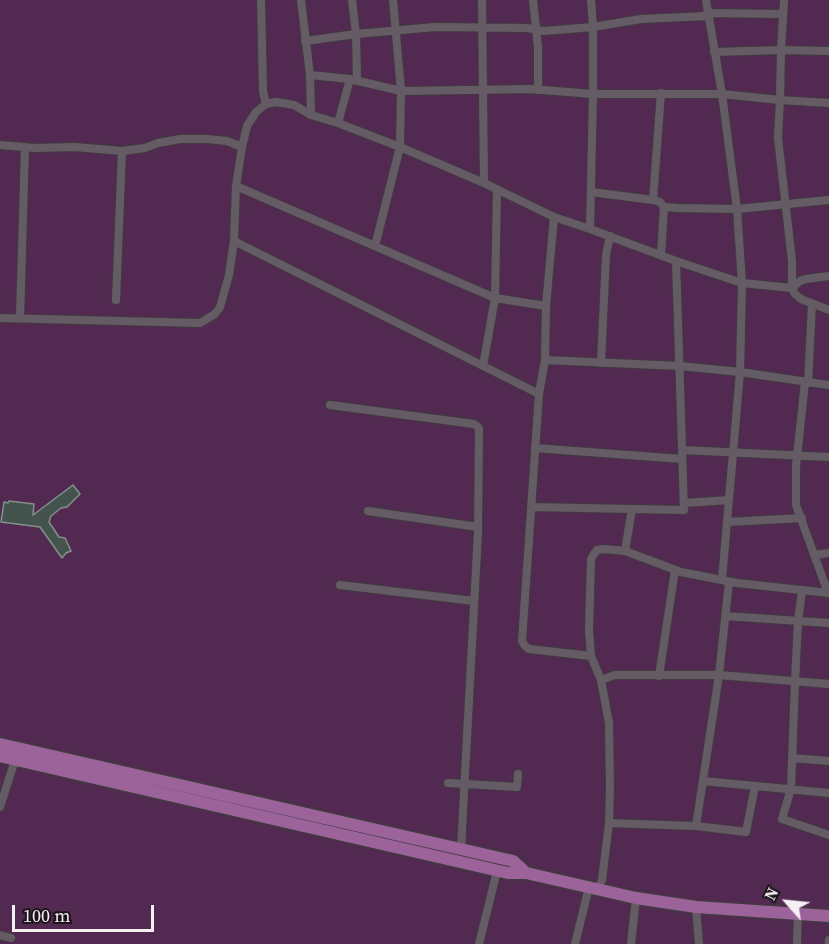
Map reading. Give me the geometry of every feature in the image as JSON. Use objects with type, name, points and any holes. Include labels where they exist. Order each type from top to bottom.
[{"type":"main road","points":[[0,744],[513,861],[526,873]]},
{"type":"main road","points":[[0,756],[497,871],[526,873],[636,898],[696,907],[829,916]]},
{"type":"street","points":[[261,0],[263,91],[266,104]]},
{"type":"street","points":[[301,0],[309,75],[310,115]]},
{"type":"street","points":[[338,123],[354,80],[356,34],[352,0]]},
{"type":"street","points":[[375,246],[400,147],[401,92],[393,0]]},
{"type":"street","points":[[482,0],[484,183]]},
{"type":"street","points":[[533,0],[537,30],[538,90]]},
{"type":"street","points":[[590,229],[594,94],[591,0]]},
{"type":"street","points":[[696,826],[725,616],[727,522],[740,372],[742,283],[737,209],[722,94],[706,0]]},
{"type":"street","points":[[784,0],[778,138],[792,261],[792,288],[801,299],[829,310]]},
{"type":"street","points":[[305,40],[435,27],[527,28],[544,31],[593,27],[641,19],[708,14],[783,14]]},
{"type":"street","points":[[714,52],[829,51]]},
{"type":"street","points":[[309,75],[354,80],[401,92],[483,89],[594,94],[722,94],[829,103]]},
{"type":"street","points":[[653,200],[661,93]]},
{"type":"street","points":[[0,318],[200,323],[215,314],[220,306],[229,275],[234,241],[236,186],[247,126],[256,112],[266,104],[276,102],[294,105],[310,115],[338,123],[400,147],[484,183],[554,217],[742,283],[792,288],[806,279],[829,276]]},
{"type":"street","points":[[0,145],[122,151],[180,139],[207,139],[226,141],[242,147]]},
{"type":"street","points":[[20,318],[25,147]]},
{"type":"street","points":[[116,300],[122,151]]},
{"type":"street","points":[[236,186],[495,298],[546,306]]},
{"type":"street","points":[[483,366],[495,298],[497,189]]},
{"type":"street","points":[[591,192],[660,202],[664,207],[661,255]]},
{"type":"street","points":[[664,207],[737,209],[829,200]]},
{"type":"street","points":[[554,217],[522,641],[529,649],[591,656]]},
{"type":"street","points":[[601,363],[606,255],[610,236]]},
{"type":"street","points":[[234,241],[539,394]]},
{"type":"street","points":[[531,507],[684,510],[676,261]]},
{"type":"street","points":[[575,944],[593,888],[602,880],[609,823],[609,723],[601,680],[591,656],[589,630],[591,559],[597,550],[625,551],[675,570],[725,581],[828,593],[796,505],[797,456],[807,382],[812,304]]},
{"type":"street","points":[[545,360],[680,366],[829,385]]},
{"type":"street","points":[[330,405],[474,424],[479,428],[478,527],[461,849]]},
{"type":"street","points":[[535,448],[682,459]]},
{"type":"street","points":[[682,450],[829,457]]},
{"type":"street","points":[[684,503],[729,500]]},
{"type":"street","points":[[625,551],[632,509]]},
{"type":"street","points":[[368,511],[478,527]]},
{"type":"street","points":[[727,522],[802,518]]},
{"type":"street","points":[[815,555],[829,553]]},
{"type":"street","points":[[659,676],[675,570]]},
{"type":"street","points":[[340,585],[474,601]]},
{"type":"street","points":[[802,591],[798,621],[791,789],[782,819],[829,835]]},
{"type":"street","points":[[725,616],[829,623]]},
{"type":"street","points":[[601,680],[615,675],[718,675],[829,684]]},
{"type":"street","points":[[792,758],[829,760]]},
{"type":"street","points":[[0,807],[15,760]]},
{"type":"street","points":[[448,783],[517,787],[518,774]]},
{"type":"street","points":[[703,781],[829,793]]},
{"type":"street","points":[[609,823],[696,826],[747,832],[755,786]]},
{"type":"street","points":[[479,944],[497,871]]},
{"type":"street","points":[[631,944],[636,898]]},
{"type":"street","points":[[696,907],[699,944]]},
{"type":"street","points":[[797,944],[798,914]]},
{"type":"street","points":[[0,935],[11,938]]},
{"type":"shaded area","points":[[0,0],[829,0],[829,944],[0,944]]},
{"type":"building","points":[[73,485],[80,494],[67,507],[61,508],[51,516],[49,522],[59,537],[65,538],[71,551],[62,558],[40,527],[1,522],[4,502],[34,504],[33,515]]}]
